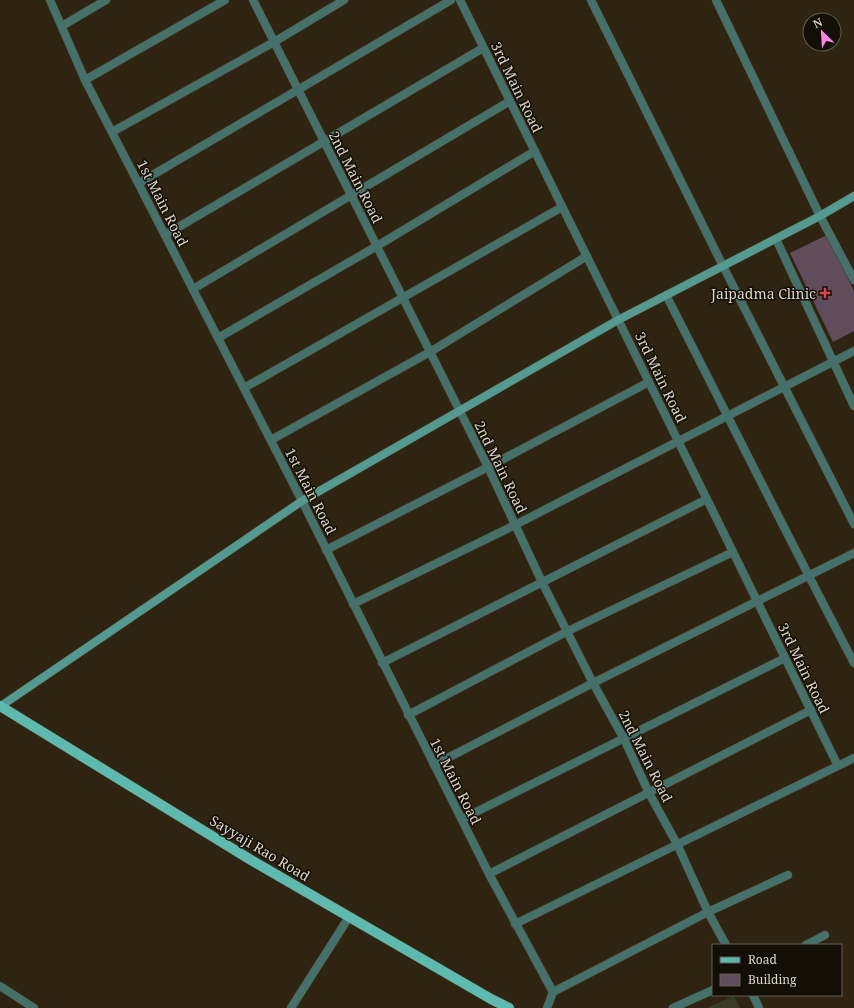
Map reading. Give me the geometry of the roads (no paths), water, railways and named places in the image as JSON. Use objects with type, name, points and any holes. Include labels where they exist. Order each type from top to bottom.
[{"type":"main road","name":"Sayyaji Rao Road","points":[[0,706],[244,856],[508,1008]]},
{"type":"street","name":"1st Main Road","points":[[50,0],[85,80],[302,501],[489,874],[553,992]]},
{"type":"street","points":[[62,26],[106,0]]},
{"type":"street","points":[[85,80],[225,0]]},
{"type":"street","name":"2nd Main Road","points":[[253,0],[488,467],[542,582],[593,683],[624,739],[649,793],[677,844],[708,912],[725,944]]},
{"type":"street","points":[[112,132],[274,42],[344,0]]},
{"type":"street","points":[[139,183],[451,0]]},
{"type":"street","name":"3rd Main Road","points":[[460,0],[679,441],[838,766]]},
{"type":"street","points":[[591,0],[723,266],[854,524]]},
{"type":"street","points":[[716,0],[820,216],[854,280]]},
{"type":"street","points":[[165,235],[483,48]]},
{"type":"street","points":[[193,288],[510,101]]},
{"type":"street","points":[[218,338],[535,152]]},
{"type":"street","points":[[0,706],[302,501],[618,320],[820,216],[854,196]]},
{"type":"street","points":[[244,388],[562,207]]},
{"type":"street","points":[[776,239],[854,406]]},
{"type":"street","points":[[270,440],[430,352],[587,256]]},
{"type":"street","points":[[666,296],[854,663]]},
{"type":"street","points":[[353,604],[515,525],[854,351]]},
{"type":"street","points":[[326,550],[649,382]]},
{"type":"street","points":[[382,663],[707,498]]},
{"type":"street","points":[[408,715],[568,631],[733,552]]},
{"type":"street","points":[[434,765],[593,683],[854,553]]},
{"type":"street","points":[[462,819],[785,658]]},
{"type":"street","points":[[489,874],[811,710]]},
{"type":"street","points":[[516,924],[854,758]]},
{"type":"street","points":[[547,1008],[553,992],[708,912],[788,875]]},
{"type":"street","points":[[291,1008],[350,917]]},
{"type":"street","points":[[808,944],[825,936]]},
{"type":"street","points":[[0,986],[34,1008]]},
{"type":"street","points":[[673,1008],[712,990]]},
{"type":"street","points":[[753,996],[759,1008]]},
{"type":"place","name":"Jaipadma Clinic","points":[[825,293]]}]
